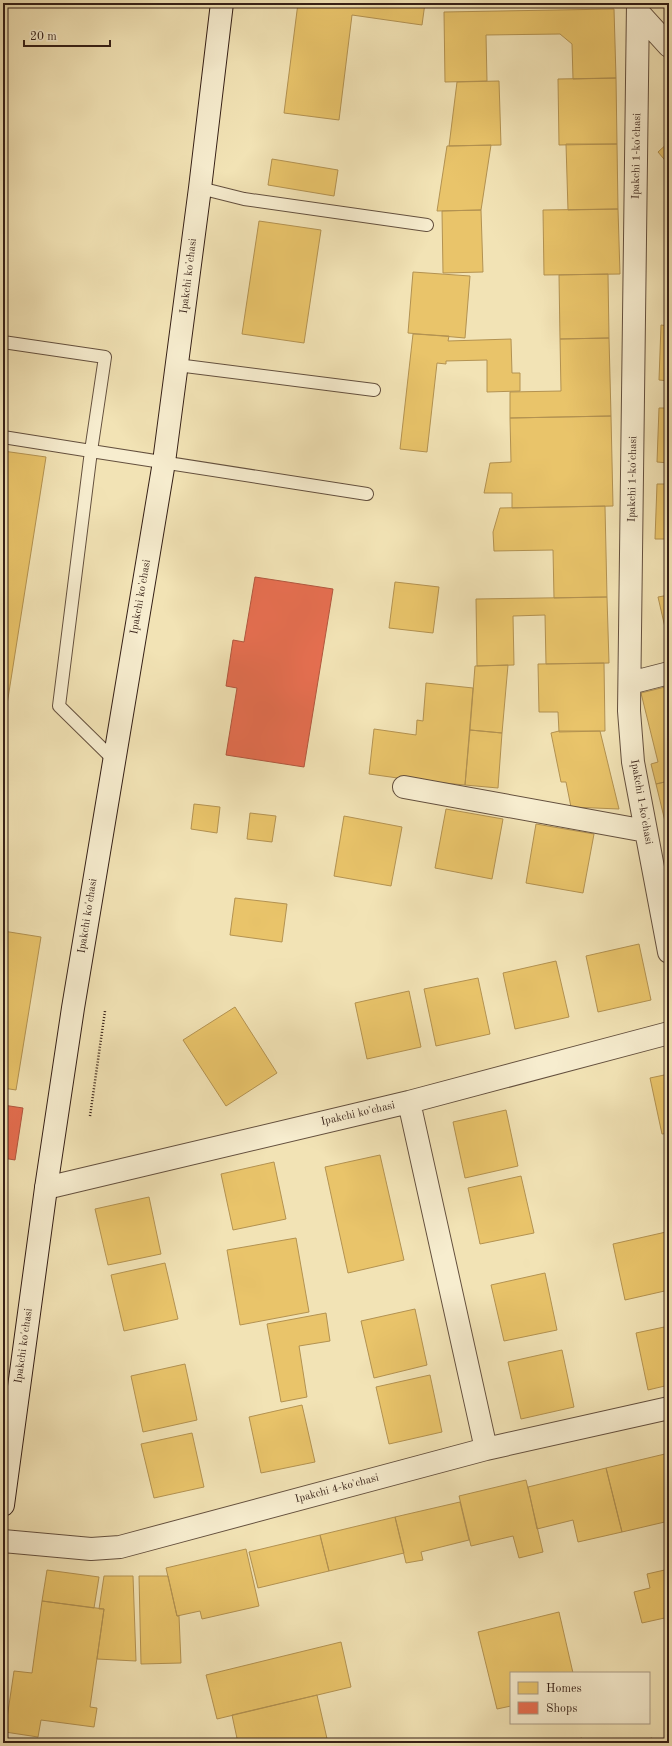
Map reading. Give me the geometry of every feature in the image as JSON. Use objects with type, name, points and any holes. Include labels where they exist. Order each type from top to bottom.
[{"type":"street","name":"Ipakchi ko'chasi","points":[[3,1504],[5,1477],[46,1188],[113,759],[164,462],[200,188],[222,3]]},
{"type":"street","points":[[638,7],[669,46]]},
{"type":"street","name":"Ipakchi 1-ko'chasi","points":[[638,7],[629,711],[631,748],[669,952]]},
{"type":"street","points":[[630,683],[669,673]]},
{"type":"street","points":[[404,787],[646,831]]},
{"type":"street","name":"Ipakchi ko'chasi","points":[[46,1188],[409,1102],[669,1033]]},
{"type":"street","points":[[409,1102],[486,1449]]},
{"type":"street","name":"Ipakchi 4-ko'chasi","points":[[3,1541],[91,1549],[120,1547],[486,1449],[669,1408]]},
{"type":"lane","points":[[200,188],[244,199],[427,225]]},
{"type":"lane","points":[[3,342],[105,358],[91,451],[59,706],[113,759]]},
{"type":"lane","points":[[177,365],[374,390]]},
{"type":"lane","points":[[3,437],[367,494]]},
{"type":"path","points":[[90,1116],[105,1011]]},
{"type":"building: Homes","points":[[298,3],[425,3],[422,25],[352,15],[339,120],[284,113]]},
{"type":"building: Homes","points":[[614,9],[616,78],[573,79],[572,44],[560,34],[486,35],[487,81],[445,82],[444,12]]},
{"type":"building: Homes","points":[[616,78],[617,144],[559,145],[558,79]]},
{"type":"building: Homes","points":[[499,81],[501,145],[449,146],[457,82]]},
{"type":"building: Homes","points":[[669,142],[669,165],[658,152]]},
{"type":"building: Homes","points":[[566,144],[617,144],[618,209],[568,210]]},
{"type":"building: Homes","points":[[491,145],[481,210],[437,211],[447,146]]},
{"type":"building: Homes","points":[[272,159],[338,170],[334,196],[268,185]]},
{"type":"building: Homes","points":[[618,209],[620,274],[544,275],[543,210]]},
{"type":"building: Homes","points":[[481,210],[483,272],[443,273],[442,211]]},
{"type":"building: Homes","points":[[259,221],[321,230],[304,343],[242,334]]},
{"type":"building: Homes","points":[[413,272],[470,276],[465,338],[408,333]]},
{"type":"building: Homes","points":[[608,274],[609,338],[560,339],[559,275]]},
{"type":"building: Homes","points":[[661,325],[669,326],[669,381],[659,380]]},
{"type":"building: Homes","points":[[413,334],[449,336],[448,341],[511,339],[512,373],[520,373],[520,391],[487,392],[487,360],[446,361],[446,364],[437,363],[427,452],[400,449]]},
{"type":"building: Homes","points":[[609,338],[611,416],[510,418],[510,392],[561,391],[560,339]]},
{"type":"building: Homes","points":[[659,408],[669,408],[669,463],[657,462]]},
{"type":"building: Homes","points":[[611,416],[613,506],[512,508],[512,493],[484,493],[490,463],[511,462],[510,418]]},
{"type":"building: Homes","points":[[3,451],[46,457],[3,730]]},
{"type":"building: Homes","points":[[657,484],[669,484],[669,539],[655,539]]},
{"type":"building: Homes","points":[[605,506],[607,597],[554,598],[553,550],[494,551],[493,532],[500,508]]},
{"type":"building: Homes","points":[[395,582],[439,587],[433,633],[389,628]]},
{"type":"building: Homes","points":[[669,595],[669,645],[658,597]]},
{"type":"building: Homes","points":[[607,597],[609,663],[546,664],[545,615],[513,616],[514,665],[477,666],[476,599]]},
{"type":"building: Homes","points":[[604,663],[605,731],[559,732],[558,712],[539,712],[538,664]]},
{"type":"building: Homes","points":[[508,665],[502,733],[470,730],[475,666]]},
{"type":"building: Homes","points":[[426,683],[473,688],[465,785],[369,774],[374,729],[416,735],[417,720],[423,721]]},
{"type":"building: Homes","points":[[669,686],[669,781],[656,784],[651,764],[658,762],[641,693]]},
{"type":"building: Homes","points":[[470,730],[502,733],[498,788],[465,785]]},
{"type":"building: Homes","points":[[559,731],[600,731],[619,809],[571,807],[566,782],[561,782],[551,733]]},
{"type":"building: Homes","points":[[669,781],[669,838],[656,784]]},
{"type":"building: Homes","points":[[194,804],[220,807],[217,833],[191,829]]},
{"type":"building: Homes","points":[[446,809],[503,819],[492,879],[435,868]]},
{"type":"building: Homes","points":[[250,813],[276,816],[272,842],[247,839]]},
{"type":"building: Homes","points":[[344,816],[402,827],[391,886],[334,876]]},
{"type":"building: Homes","points":[[536,824],[594,834],[583,893],[526,883]]},
{"type":"building: Homes","points":[[235,898],[287,904],[282,942],[230,935]]},
{"type":"building: Homes","points":[[3,931],[41,937],[16,1090],[3,1088]]},
{"type":"building: Homes","points":[[639,944],[651,1000],[598,1012],[586,956]]},
{"type":"building: Homes","points":[[556,961],[569,1017],[515,1029],[503,973]]},
{"type":"building: Homes","points":[[478,978],[490,1034],[436,1046],[424,989]]},
{"type":"building: Homes","points":[[409,991],[421,1047],[367,1059],[355,1003]]},
{"type":"building: Homes","points":[[235,1007],[277,1073],[226,1106],[183,1040]]},
{"type":"building: Homes","points":[[669,1074],[669,1133],[662,1134],[650,1078]]},
{"type":"building: Homes","points":[[506,1110],[518,1166],[465,1178],[453,1122]]},
{"type":"building: Homes","points":[[380,1155],[404,1260],[348,1273],[325,1167]]},
{"type":"building: Homes","points":[[274,1162],[286,1219],[233,1230],[221,1174]]},
{"type":"building: Homes","points":[[521,1176],[534,1233],[480,1244],[468,1188]]},
{"type":"building: Homes","points":[[149,1197],[161,1254],[108,1265],[95,1209]]},
{"type":"building: Homes","points":[[666,1232],[669,1245],[669,1290],[625,1300],[613,1244]]},
{"type":"building: Homes","points":[[296,1238],[309,1312],[240,1325],[227,1250]]},
{"type":"building: Homes","points":[[165,1263],[178,1319],[124,1331],[111,1275]]},
{"type":"building: Homes","points":[[545,1273],[557,1330],[504,1341],[491,1285]]},
{"type":"building: Homes","points":[[415,1309],[427,1365],[374,1378],[361,1321]]},
{"type":"building: Homes","points":[[326,1313],[330,1341],[299,1346],[307,1397],[281,1402],[267,1324]]},
{"type":"building: Homes","points":[[669,1326],[669,1385],[648,1390],[636,1333]]},
{"type":"building: Homes","points":[[562,1350],[574,1407],[521,1419],[508,1362]]},
{"type":"building: Homes","points":[[185,1364],[197,1420],[143,1432],[131,1376]]},
{"type":"building: Homes","points":[[430,1375],[442,1432],[389,1444],[376,1387]]},
{"type":"building: Homes","points":[[302,1405],[315,1462],[261,1473],[249,1417]]},
{"type":"building: Homes","points":[[192,1433],[204,1487],[154,1498],[141,1444]]},
{"type":"building: Homes","points":[[669,1453],[669,1521],[622,1532],[606,1468]]},
{"type":"building: Homes","points":[[606,1468],[622,1532],[578,1542],[573,1520],[537,1529],[528,1487]]},
{"type":"building: Homes","points":[[526,1480],[543,1552],[519,1558],[513,1536],[471,1546],[459,1496]]},
{"type":"building: Homes","points":[[460,1502],[469,1540],[421,1552],[423,1560],[406,1563],[395,1517]]},
{"type":"building: Homes","points":[[395,1517],[404,1553],[329,1571],[320,1535]]},
{"type":"building: Homes","points":[[320,1535],[329,1571],[258,1588],[249,1552]]},
{"type":"building: Homes","points":[[246,1549],[259,1606],[202,1619],[200,1611],[177,1616],[166,1568]]},
{"type":"building: Homes","points":[[669,1569],[669,1617],[642,1623],[634,1592],[650,1588],[647,1574]]},
{"type":"building: Homes","points":[[47,1570],[99,1577],[94,1608],[42,1601]]},
{"type":"building: Homes","points":[[104,1576],[133,1576],[136,1661],[97,1659],[104,1609],[99,1609]]},
{"type":"building: Homes","points":[[139,1576],[168,1576],[177,1616],[179,1616],[181,1663],[141,1664]]},
{"type":"building: Homes","points":[[42,1601],[104,1609],[90,1707],[97,1708],[94,1727],[41,1720],[38,1737],[5,1732],[14,1671],[32,1673]]},
{"type":"building: Homes","points":[[559,1612],[573,1672],[510,1672],[510,1706],[497,1709],[478,1632]]},
{"type":"building: Homes","points":[[341,1642],[351,1687],[217,1719],[206,1675]]},
{"type":"building: Homes","points":[[317,1695],[328,1743],[238,1743],[232,1715]]},
{"type":"building: Homes","points":[[582,1738],[583,1743],[560,1743]]},
{"type":"building: Homes","points":[[652,1738],[653,1743],[632,1743]]},
{"type":"building: Shops","points":[[255,577],[333,589],[304,767],[226,755],[237,688],[226,686],[233,640],[244,642]]},
{"type":"building: Shops","points":[[3,1105],[23,1108],[15,1160],[3,1158]]}]
